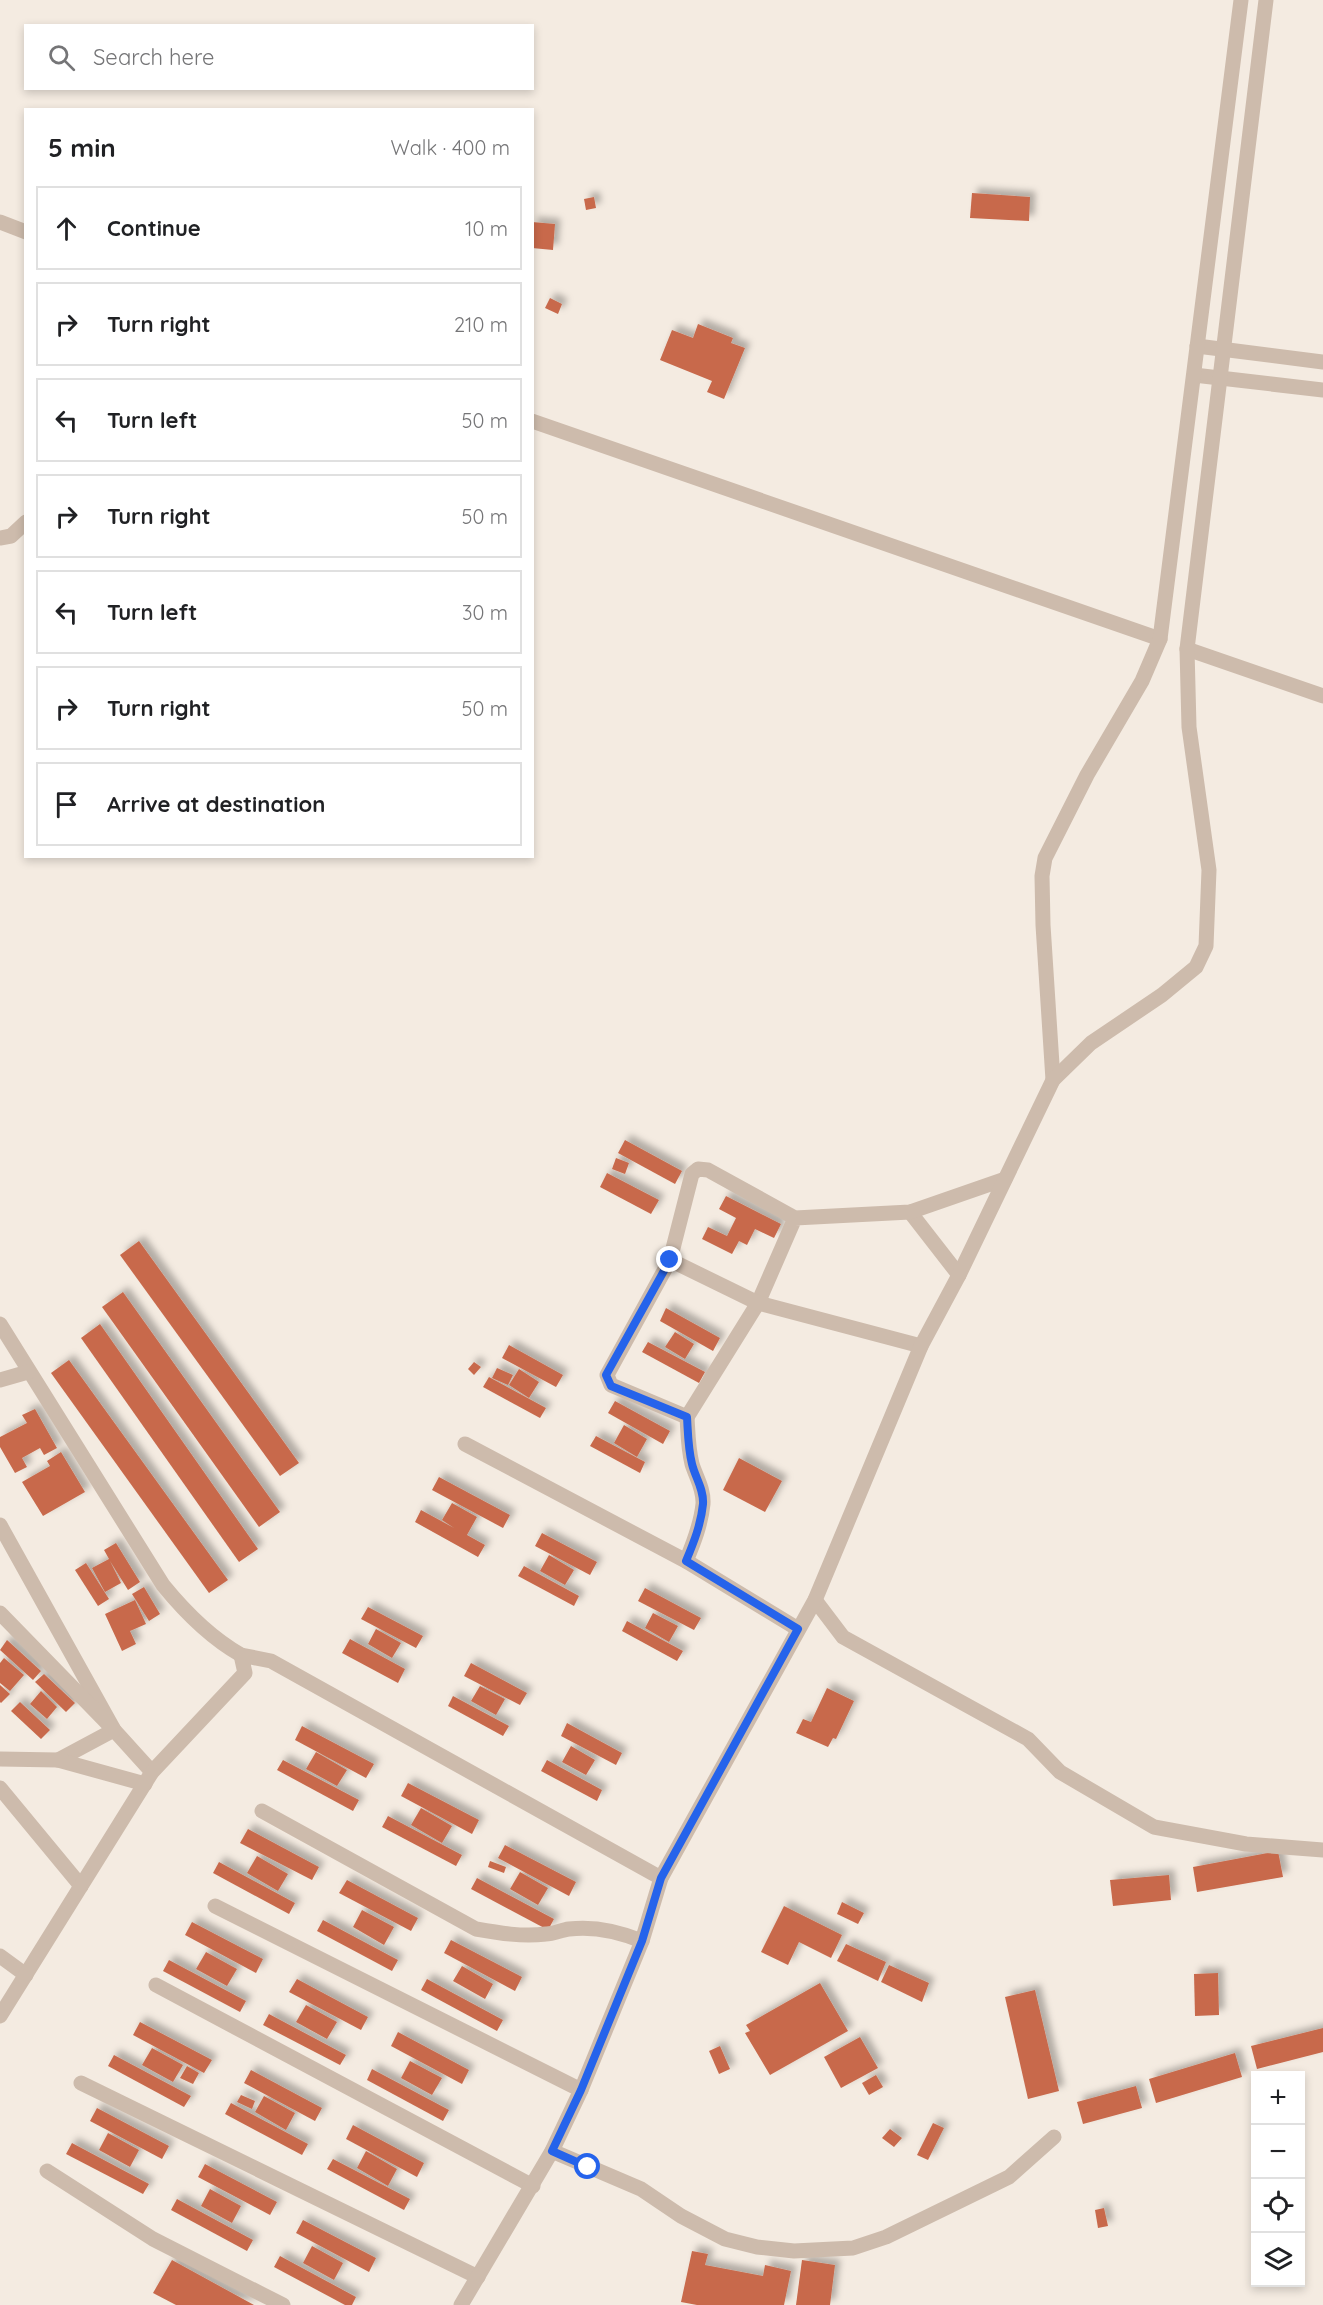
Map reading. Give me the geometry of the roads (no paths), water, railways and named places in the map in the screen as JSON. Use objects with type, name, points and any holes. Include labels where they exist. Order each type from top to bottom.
[{"type":"street","points":[[1053,1080],[1043,925],[1042,876],[1045,858],[1087,775],[1142,681],[1160,639],[1241,0]]},
{"type":"street","points":[[461,2305],[552,2151],[581,2090],[642,1941],[661,1878],[814,1600],[921,1346],[959,1275],[1053,1080],[1091,1043],[1162,995],[1196,967],[1206,946],[1209,870],[1188,726],[1187,649],[1266,0]]},
{"type":"street","points":[[0,222],[24,231]]},
{"type":"street","points":[[1197,346],[1323,362]]},
{"type":"street","points":[[1194,375],[1323,390]]},
{"type":"street","points":[[534,422],[1160,639]]},
{"type":"street","points":[[0,538],[11,536],[24,524]]},
{"type":"street","points":[[1187,649],[1323,696]]},
{"type":"street","points":[[687,1417],[611,1386],[606,1375],[670,1260],[692,1174],[698,1169],[708,1170],[795,1218],[910,1212],[1005,1179]]},
{"type":"street","points":[[910,1212],[959,1275]]},
{"type":"street","points":[[686,1561],[701,1523],[703,1504],[702,1487],[693,1466],[688,1444],[687,1417],[758,1303],[795,1218]]},
{"type":"street","points":[[670,1260],[758,1303],[921,1346]]},
{"type":"street","points":[[0,1324],[163,1585],[185,1611],[223,1644],[241,1655],[271,1661],[661,1878]]},
{"type":"street","points":[[0,1380],[28,1372]]},
{"type":"street","points":[[465,1444],[686,1561],[798,1629]]},
{"type":"street","points":[[0,1527],[114,1730],[149,1778]]},
{"type":"street","points":[[814,1600],[843,1637],[1028,1739],[1060,1773],[1154,1827],[1246,1844],[1323,1850]]},
{"type":"street","points":[[0,1612],[114,1730]]},
{"type":"street","points":[[241,1655],[245,1673]]},
{"type":"street","points":[[0,2016],[149,1778],[245,1673],[271,1661]]},
{"type":"street","points":[[58,1760],[114,1730]]},
{"type":"street","points":[[0,1759],[58,1760],[149,1778]]},
{"type":"street","points":[[0,1788],[81,1886]]},
{"type":"street","points":[[262,1811],[476,1929],[508,1934],[547,1934],[570,1929],[599,1930],[624,1933],[642,1941]]},
{"type":"street","points":[[215,1906],[581,2090]]},
{"type":"street","points":[[0,1956],[26,1974]]},
{"type":"street","points":[[156,1985],[533,2186]]},
{"type":"street","points":[[81,2083],[478,2277]]},
{"type":"street","points":[[552,2151],[641,2189],[681,2216],[725,2239],[757,2247],[794,2251],[853,2248],[886,2238],[1009,2177],[1054,2137]]},
{"type":"street","points":[[46,2171],[153,2239],[283,2305]]}]
